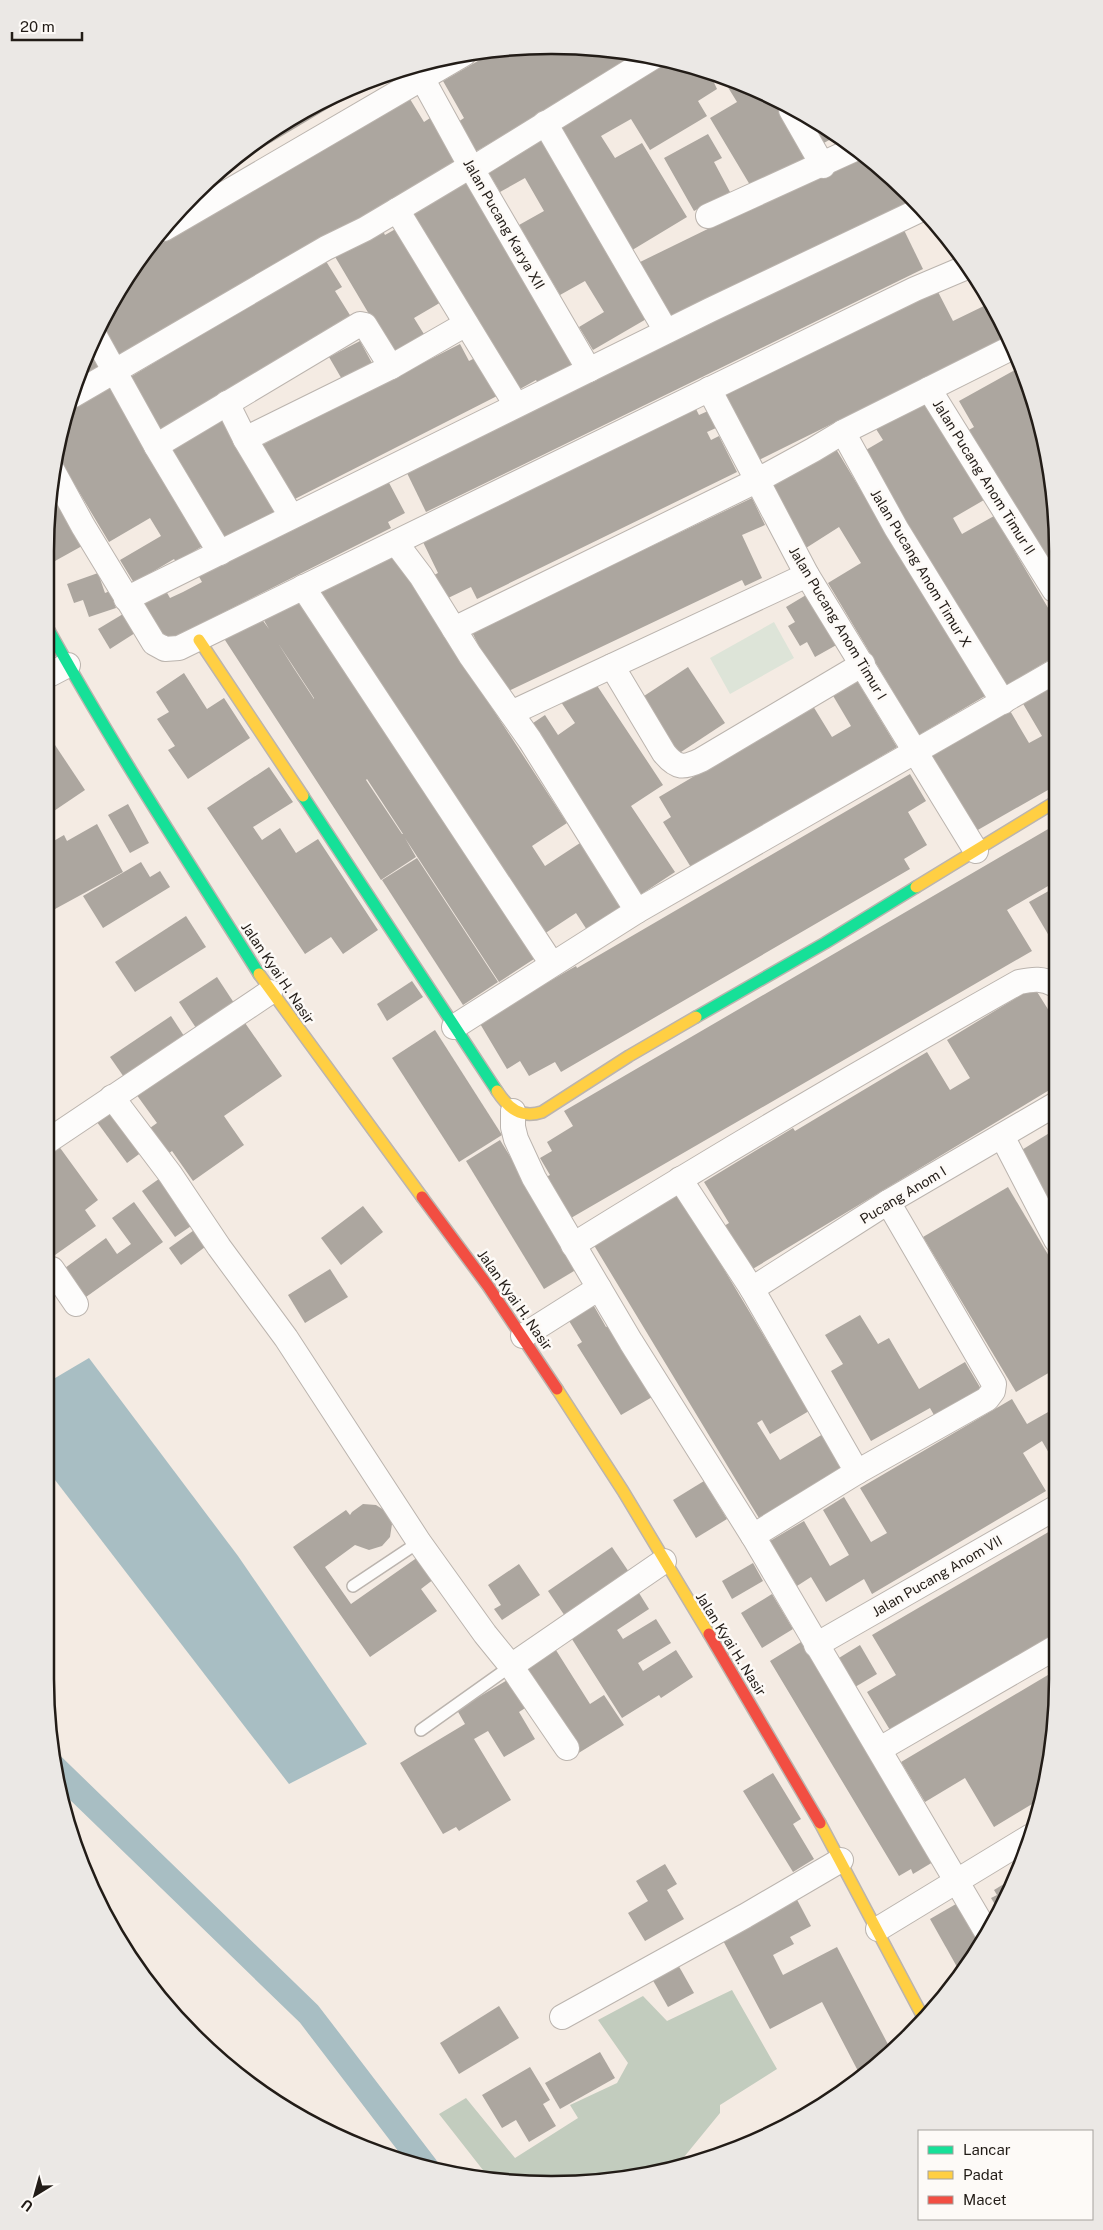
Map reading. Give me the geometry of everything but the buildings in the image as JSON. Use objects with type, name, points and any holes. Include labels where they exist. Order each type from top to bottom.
[{"type":"main road","name":"Jalan Kyai H. Nasir","points":[[54,639],[68,665],[270,992],[523,1336],[623,1491],[774,1741],[841,1860],[921,2012]]},
{"type":"main road","points":[[199,640],[505,1103],[513,1111],[531,1116],[542,1112],[630,1056],[825,943],[1049,806]]},
{"type":"street","points":[[80,391],[326,248],[365,229],[464,170],[472,170],[645,62]]},
{"type":"street","points":[[181,219],[444,66]]},
{"type":"street","name":"Jalan Pucang Karya XII","points":[[422,78],[472,170],[589,370]]},
{"type":"street","points":[[795,117],[822,166]]},
{"type":"street","points":[[545,124],[666,332]]},
{"type":"street","points":[[708,216],[848,152]]},
{"type":"street","points":[[397,210],[516,405]]},
{"type":"street","points":[[126,599],[516,405],[915,212]]},
{"type":"street","points":[[59,484],[154,643],[160,647],[179,648],[199,640],[303,587],[915,289],[961,269]]},
{"type":"street","points":[[156,446],[360,324],[365,325],[391,367]]},
{"type":"street","points":[[245,439],[391,367],[466,324]]},
{"type":"street","points":[[99,344],[156,446],[220,553]]},
{"type":"street","points":[[454,629],[758,480],[843,432],[1006,350]]},
{"type":"street","name":"Jalan Pucang Anom Timur I","points":[[709,389],[807,575],[976,851]]},
{"type":"street","name":"Jalan Pucang Anom Timur II","points":[[929,389],[1049,582]]},
{"type":"street","points":[[227,403],[245,439],[291,516]]},
{"type":"street","name":"Jalan Pucang Anom Timur X","points":[[843,432],[896,528],[1002,702]]},
{"type":"street","points":[[396,543],[512,712],[637,911]]},
{"type":"street","points":[[512,712],[807,575]]},
{"type":"street","points":[[303,587],[552,964]]},
{"type":"street","points":[[612,666],[664,753],[671,762],[683,766],[701,760],[863,664]]},
{"type":"street","points":[[54,672],[68,665]]},
{"type":"street","points":[[454,1027],[637,911],[1049,675]]},
{"type":"street","points":[[573,1245],[680,1179],[880,1061],[1019,982],[1033,979],[1049,982]]},
{"type":"street","points":[[54,1137],[270,992]]},
{"type":"street","points":[[112,1097],[165,1166],[219,1247],[286,1338],[419,1542],[568,1748]]},
{"type":"street","name":"Pucang Anom I","points":[[752,1288],[888,1202],[1049,1108]]},
{"type":"street","points":[[513,1111],[513,1127],[523,1155],[573,1245],[753,1536],[983,1926]]},
{"type":"street","points":[[1002,1136],[1049,1227]]},
{"type":"street","points":[[680,1179],[752,1288],[857,1472]]},
{"type":"street","points":[[753,1536],[857,1472],[987,1399],[995,1388],[888,1202]]},
{"type":"street","points":[[54,1277],[76,1304]]},
{"type":"street","points":[[523,1336],[599,1288]]},
{"type":"street","name":"Jalan Pucang Anom VII","points":[[816,1645],[1049,1512]]},
{"type":"street","points":[[510,1666],[664,1561]]},
{"type":"street","points":[[880,1749],[1049,1651]]},
{"type":"street","points":[[878,1929],[1022,1841]]},
{"type":"street","points":[[562,2017],[746,1916],[841,1860]]},
{"type":"lane","points":[[353,1586],[419,1542]]},
{"type":"lane","points":[[421,1730],[510,1666]]},
{"type":"shaded area","points":[[774,622],[794,658],[730,694],[710,658]]},
{"type":"green space","points":[[732,1990],[777,2069],[720,2105],[720,2113],[684,2158],[649,2167],[584,2175],[519,2175],[484,2172],[439,2114],[466,2098],[515,2158],[578,2118],[570,2105],[617,2083],[628,2063],[598,2020],[643,1996],[667,2021]]},
{"type":"water","points":[[89,1358],[238,1556],[367,1744],[289,1784],[54,1479],[54,1379]]},
{"type":"waterway","points":[[63,1776],[309,2014],[419,2158]]},
{"type":"traffic: fast","points":[[54,639],[122,756],[259,974]]},
{"type":"traffic: fast","points":[[303,796],[497,1091]]},
{"type":"traffic: fast","points":[[696,1017],[825,943],[916,887]]},
{"type":"traffic: slow","points":[[199,640],[303,796]]},
{"type":"traffic: slow","points":[[916,887],[1049,806]]},
{"type":"traffic: slow","points":[[259,974],[422,1197]]},
{"type":"traffic: slow","points":[[497,1091],[511,1107],[521,1113],[534,1114],[542,1112],[629,1056],[696,1017]]},
{"type":"traffic: slow","points":[[557,1389],[623,1491],[709,1634]]},
{"type":"traffic: slow","points":[[820,1823],[921,2012]]},
{"type":"traffic: jam","points":[[422,1197],[488,1286],[557,1389]]},
{"type":"traffic: jam","points":[[709,1634],[820,1823]]}]
